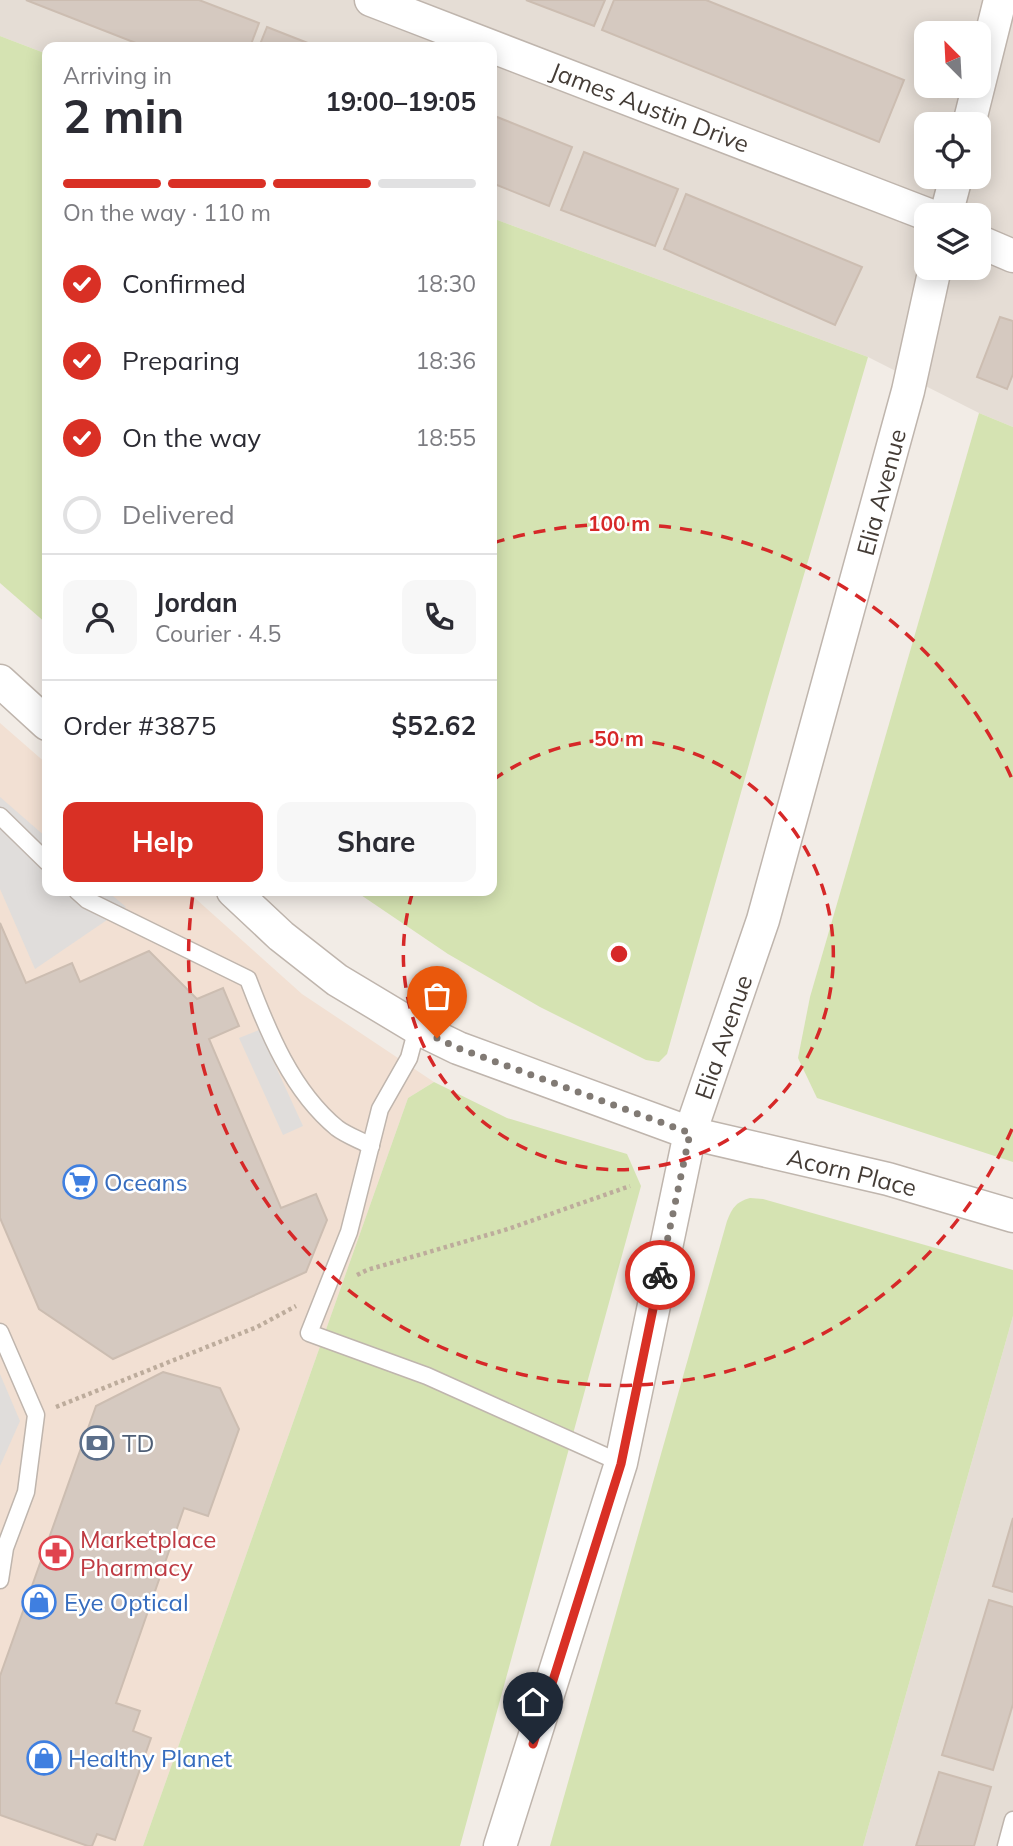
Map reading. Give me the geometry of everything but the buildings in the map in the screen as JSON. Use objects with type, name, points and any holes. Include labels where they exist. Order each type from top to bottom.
[{"type":"street","name":"James Austin Drive","points":[[371,0],[480,42]]},
{"type":"street","points":[[972,112],[1000,0]]},
{"type":"street","name":"James Austin Drive","points":[[497,49],[914,209]]},
{"type":"street","points":[[991,247],[1013,256]]},
{"type":"street","name":"Elia Avenue","points":[[500,1846],[621,1464],[690,1133],[763,920],[908,391],[932,280]]},
{"type":"street","points":[[0,681],[42,719]]},
{"type":"street","name":"Acorn Place","points":[[238,896],[281,936],[337,980],[416,1028],[458,1048],[690,1133],[888,1179],[1013,1216]]},
{"type":"lane","points":[[0,816],[42,857]]},
{"type":"lane","points":[[83,896],[248,979],[266,1027],[301,1090],[338,1128],[371,1146]]},
{"type":"lane","points":[[416,1028],[409,1058],[380,1109],[349,1232],[309,1333],[427,1376],[621,1464]]},
{"type":"lane","points":[[0,1332],[36,1415],[26,1492],[2,1547],[0,1580]]},
{"type":"lane","points":[[1006,1846],[1013,1820]]},
{"type":"path","points":[[36,1415],[257,1327],[367,1270],[508,1229],[629,1186]]},
{"type":"shaded area","points":[[0,0],[1013,0],[1013,427],[979,413],[868,357],[497,220],[497,42],[42,42],[42,52],[0,36]]},
{"type":"shaded area","points":[[0,723],[42,760],[42,896],[193,896],[302,994],[434,1082],[408,1098],[143,1846],[0,1846]]},
{"type":"shaded area","points":[[0,797],[42,834],[42,896],[113,896],[126,907],[35,969],[0,889]]},
{"type":"shaded area","points":[[259,1030],[303,1126],[283,1135],[239,1038]]},
{"type":"shaded area","points":[[1013,1316],[1013,1846],[863,1846]]},
{"type":"shaded area","points":[[0,1374],[20,1421],[0,1466]]},
{"type":"green space","points":[[0,36],[42,52],[42,620],[0,583]]},
{"type":"green space","points":[[497,220],[868,357],[667,1054],[659,1062],[646,1060],[540,1007],[448,954],[362,896],[497,896]]},
{"type":"green space","points":[[979,413],[1013,427],[1013,1162],[817,1098],[798,1058],[810,997]]},
{"type":"green space","points":[[434,1082],[507,1118],[627,1154],[641,1186],[460,1846],[143,1846],[408,1098]]},
{"type":"green space","points":[[750,1198],[763,1199],[1013,1270],[1013,1316],[863,1846],[550,1846],[727,1221],[735,1206]]},
{"type":"way so far","points":[[437,1038],[690,1133],[660,1275]]},
{"type":"place","name":"Oceans","points":[[80,1182]]},
{"type":"place","name":"TD","points":[[97,1443]]},
{"type":"place","name":"Marketplace Pharmacy","points":[[56,1553]]},
{"type":"place","name":"Eye Optical","points":[[39,1602]]},
{"type":"place","name":"Healthy Planet","points":[[44,1758]]},
{"type":"route","points":[[533,1744],[621,1464],[660,1275]]}]
